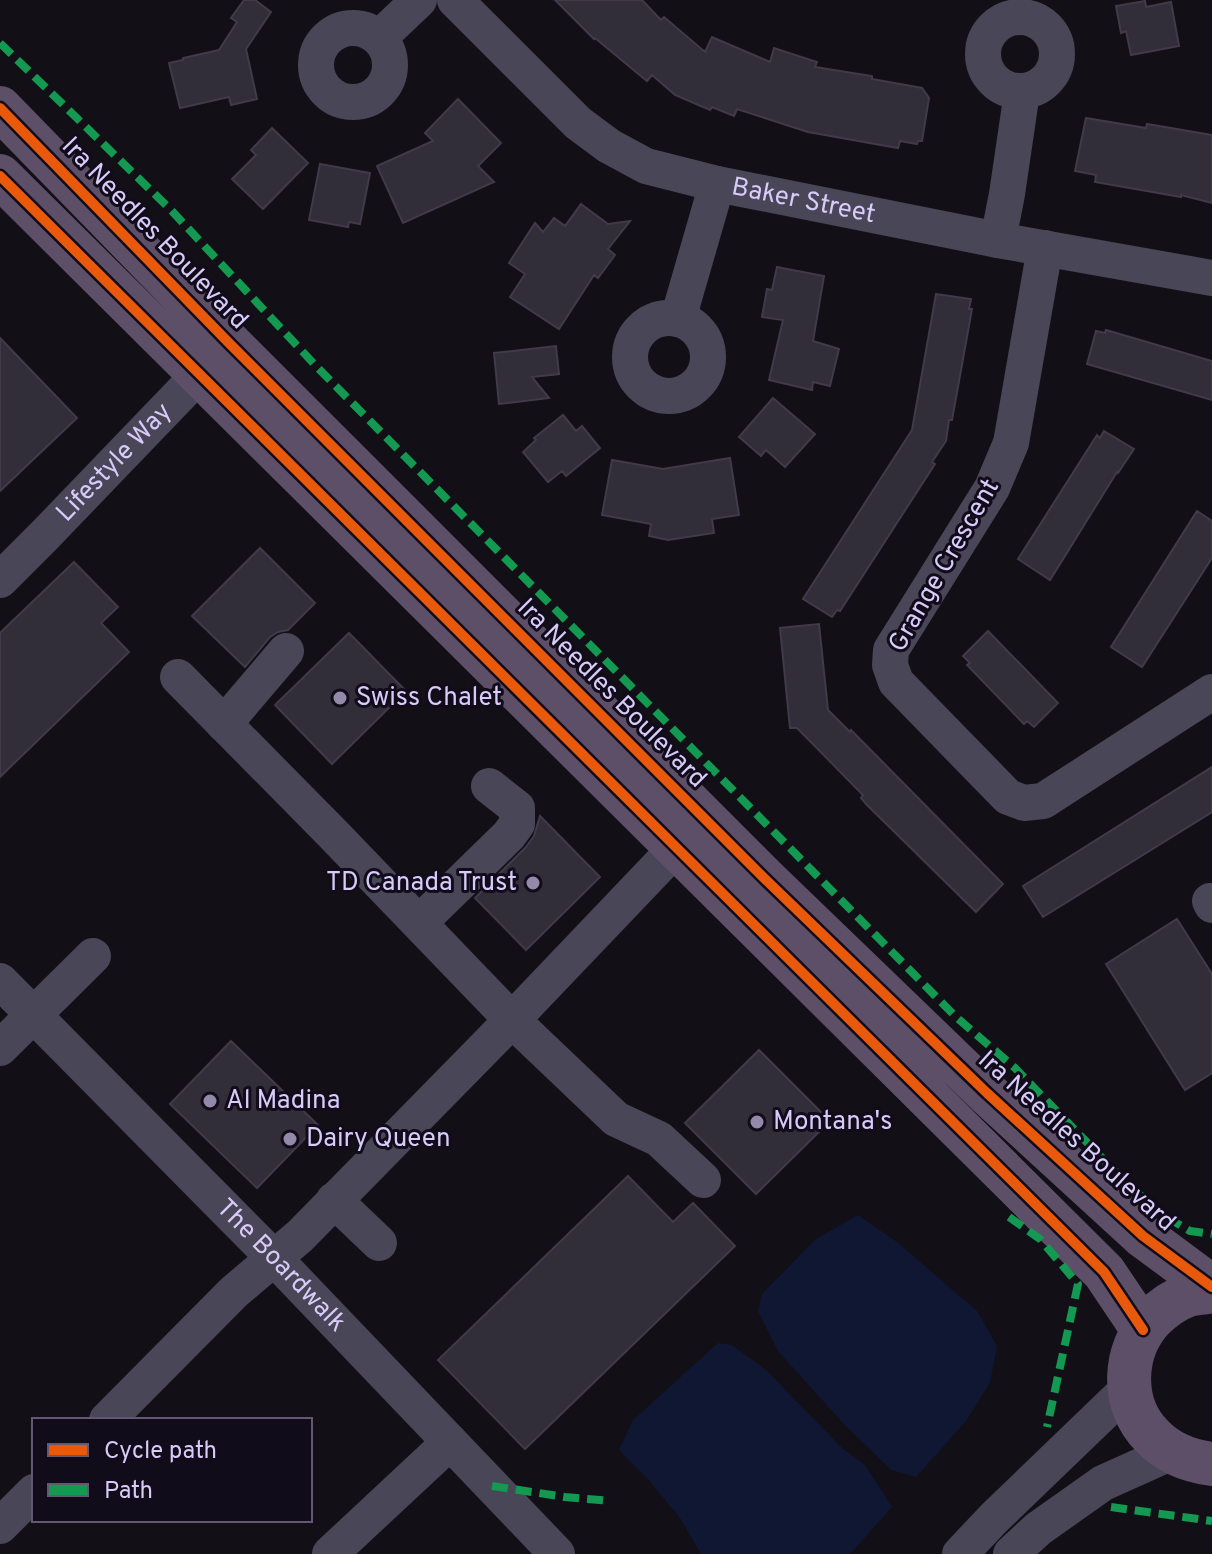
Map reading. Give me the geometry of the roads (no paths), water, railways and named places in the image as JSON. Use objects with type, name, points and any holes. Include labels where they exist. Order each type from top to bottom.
[{"type":"main road","name":"Ira Needles Boulevard","points":[[0,108],[229,343],[765,879],[976,1083],[1143,1236],[1212,1289]]},
{"type":"main road","points":[[0,176],[1104,1272],[1143,1330]]},
{"type":"main road","points":[[1202,1461],[1151,1436],[1137,1414],[1129,1388],[1129,1368],[1143,1330],[1162,1308],[1188,1295],[1212,1289]]},
{"type":"street","points":[[379,38],[419,0]]},
{"type":"street","name":"Baker Street","points":[[455,0],[578,123],[609,146],[646,166],[717,184],[998,240],[1212,278]]},
{"type":"street","points":[[998,240],[1022,92]]},
{"type":"street","points":[[678,319],[717,184]]},
{"type":"street","name":"Grange Crescent","points":[[1045,248],[1011,443],[992,488],[891,650],[890,665],[896,682],[1008,797],[1024,803],[1043,801],[1212,692]]},
{"type":"street","name":"Lifestyle Way","points":[[0,580],[229,343]]},
{"type":"street","points":[[224,724],[286,651]]},
{"type":"street","points":[[178,677],[512,1020],[616,1119],[659,1139],[703,1180]]},
{"type":"street","points":[[419,923],[517,824],[517,808],[489,786]]},
{"type":"street","points":[[109,1418],[234,1292],[300,1236],[677,847]]},
{"type":"street","points":[[0,1048],[93,956]]},
{"type":"street","name":"The Boardwalk","points":[[0,981],[274,1258],[557,1554]]},
{"type":"street","points":[[334,1200],[379,1243]]},
{"type":"street","points":[[960,1554],[1129,1388]]},
{"type":"street","points":[[330,1554],[450,1442]]},
{"type":"street","points":[[1011,1554],[1038,1529],[1103,1483],[1202,1461]]},
{"type":"street","points":[[0,1526],[32,1494]]},
{"type":"water","points":[[858,1215],[897,1242],[977,1311],[997,1346],[990,1383],[966,1421],[916,1477],[891,1470],[843,1423],[778,1351],[758,1311],[762,1294],[816,1239]]},
{"type":"water","points":[[718,1343],[732,1345],[766,1370],[843,1449],[865,1465],[892,1507],[850,1554],[701,1554],[680,1518],[619,1450],[633,1420]]},
{"type":"place","name":"Swiss Chalet","points":[[340,698]]},
{"type":"place","name":"TD Canada Trust","points":[[533,883]]},
{"type":"place","name":"Al Madina","points":[[210,1101]]},
{"type":"place","name":"Montana's","points":[[757,1122]]},
{"type":"place","name":"Dairy Queen","points":[[290,1139]]}]
